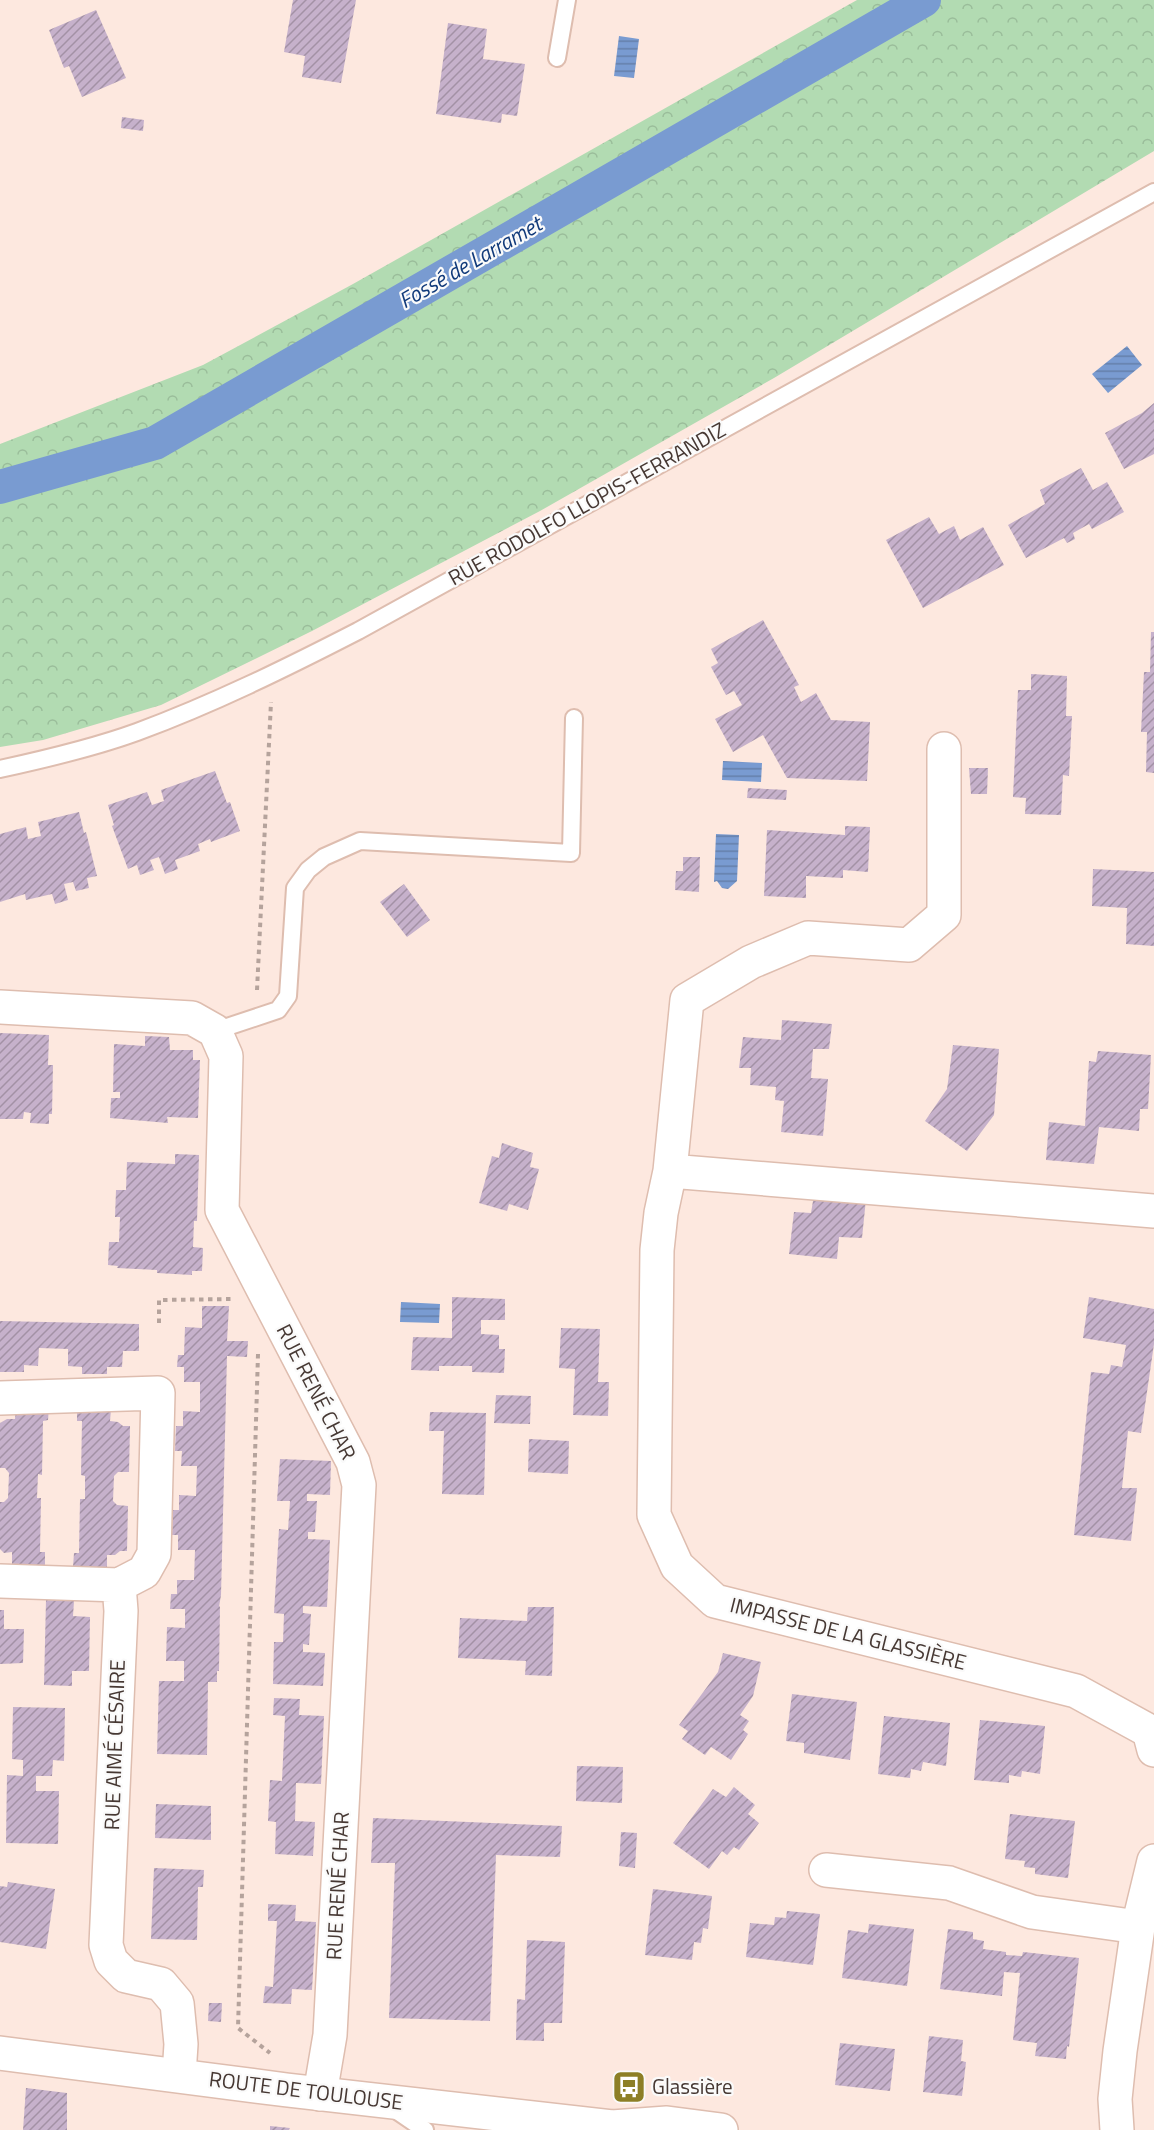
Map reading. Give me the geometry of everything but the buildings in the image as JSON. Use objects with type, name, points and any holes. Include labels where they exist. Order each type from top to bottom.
[{"type":"street","name":"IMPASSE DE LA GLASSIÈRE","points":[[944,749],[944,915],[909,945],[808,938],[751,962],[687,1000],[670,1171],[661,1213],[657,1250],[654,1515],[677,1566],[715,1601],[1076,1691],[1149,1731],[1154,1750]]},
{"type":"street","points":[[0,1007],[192,1018],[215,1030]]},
{"type":"street","name":"RUE RENÉ CHAR","points":[[215,1030],[226,1056],[222,1210],[353,1462],[359,1485],[330,2035],[320,2094]]},
{"type":"street","points":[[670,1171],[1154,1211]]},
{"type":"street","points":[[0,1398],[3,1396],[158,1393],[154,1554],[144,1572],[119,1585],[0,1581]]},
{"type":"street","name":"RUE AIMÉ CÉSAIRE","points":[[119,1585],[121,1611],[106,1945],[111,1961],[126,1976],[160,1984],[177,2003],[181,2044],[178,2075]]},
{"type":"street","points":[[1117,2130],[1115,2099],[1119,2060],[1138,1928],[1154,1862]]},
{"type":"street","points":[[826,1870],[949,1883],[1032,1912],[1138,1928]]},
{"type":"street","name":"ROUTE DE TOULOUSE","points":[[0,2052],[320,2094],[616,2128],[667,2123],[721,2130]]},
{"type":"lane","points":[[557,58],[567,0]]},
{"type":"lane","name":"RUE RODOLFO LLOPIS-FERRANDIZ","points":[[0,769],[49,758],[135,732],[270,676],[368,625],[1154,192]]},
{"type":"lane","points":[[215,1030],[278,1010],[288,996],[295,888],[308,870],[324,857],[360,841],[571,853],[574,718]]},
{"type":"lane","points":[[381,2100],[425,2130]]},
{"type":"path","points":[[256,1018],[271,702]]},
{"type":"path","points":[[159,1323],[159,1300],[239,1298]]},
{"type":"path","points":[[258,1350],[238,2028],[272,2055]]},
{"type":"green space","points":[[857,0],[1154,0],[1154,151],[774,378],[540,511],[312,631],[161,705],[43,740],[0,747],[0,444],[203,365],[353,284]]},
{"type":"water","points":[[619,36],[639,39],[634,78],[614,76]]},
{"type":"water","points":[[1127,346],[1142,365],[1108,393],[1092,374]]},
{"type":"water","points":[[723,761],[762,763],[761,782],[722,780]]},
{"type":"water","points":[[716,834],[739,835],[737,881],[728,889],[722,888],[717,881],[714,882]]},
{"type":"water","points":[[401,1302],[440,1304],[439,1323],[400,1322]]},
{"type":"waterway","name":"Fossé de Larramet","points":[[0,487],[155,443],[924,0]]},
{"type":"place","name":"Glassière","points":[[629,2087]]}]
